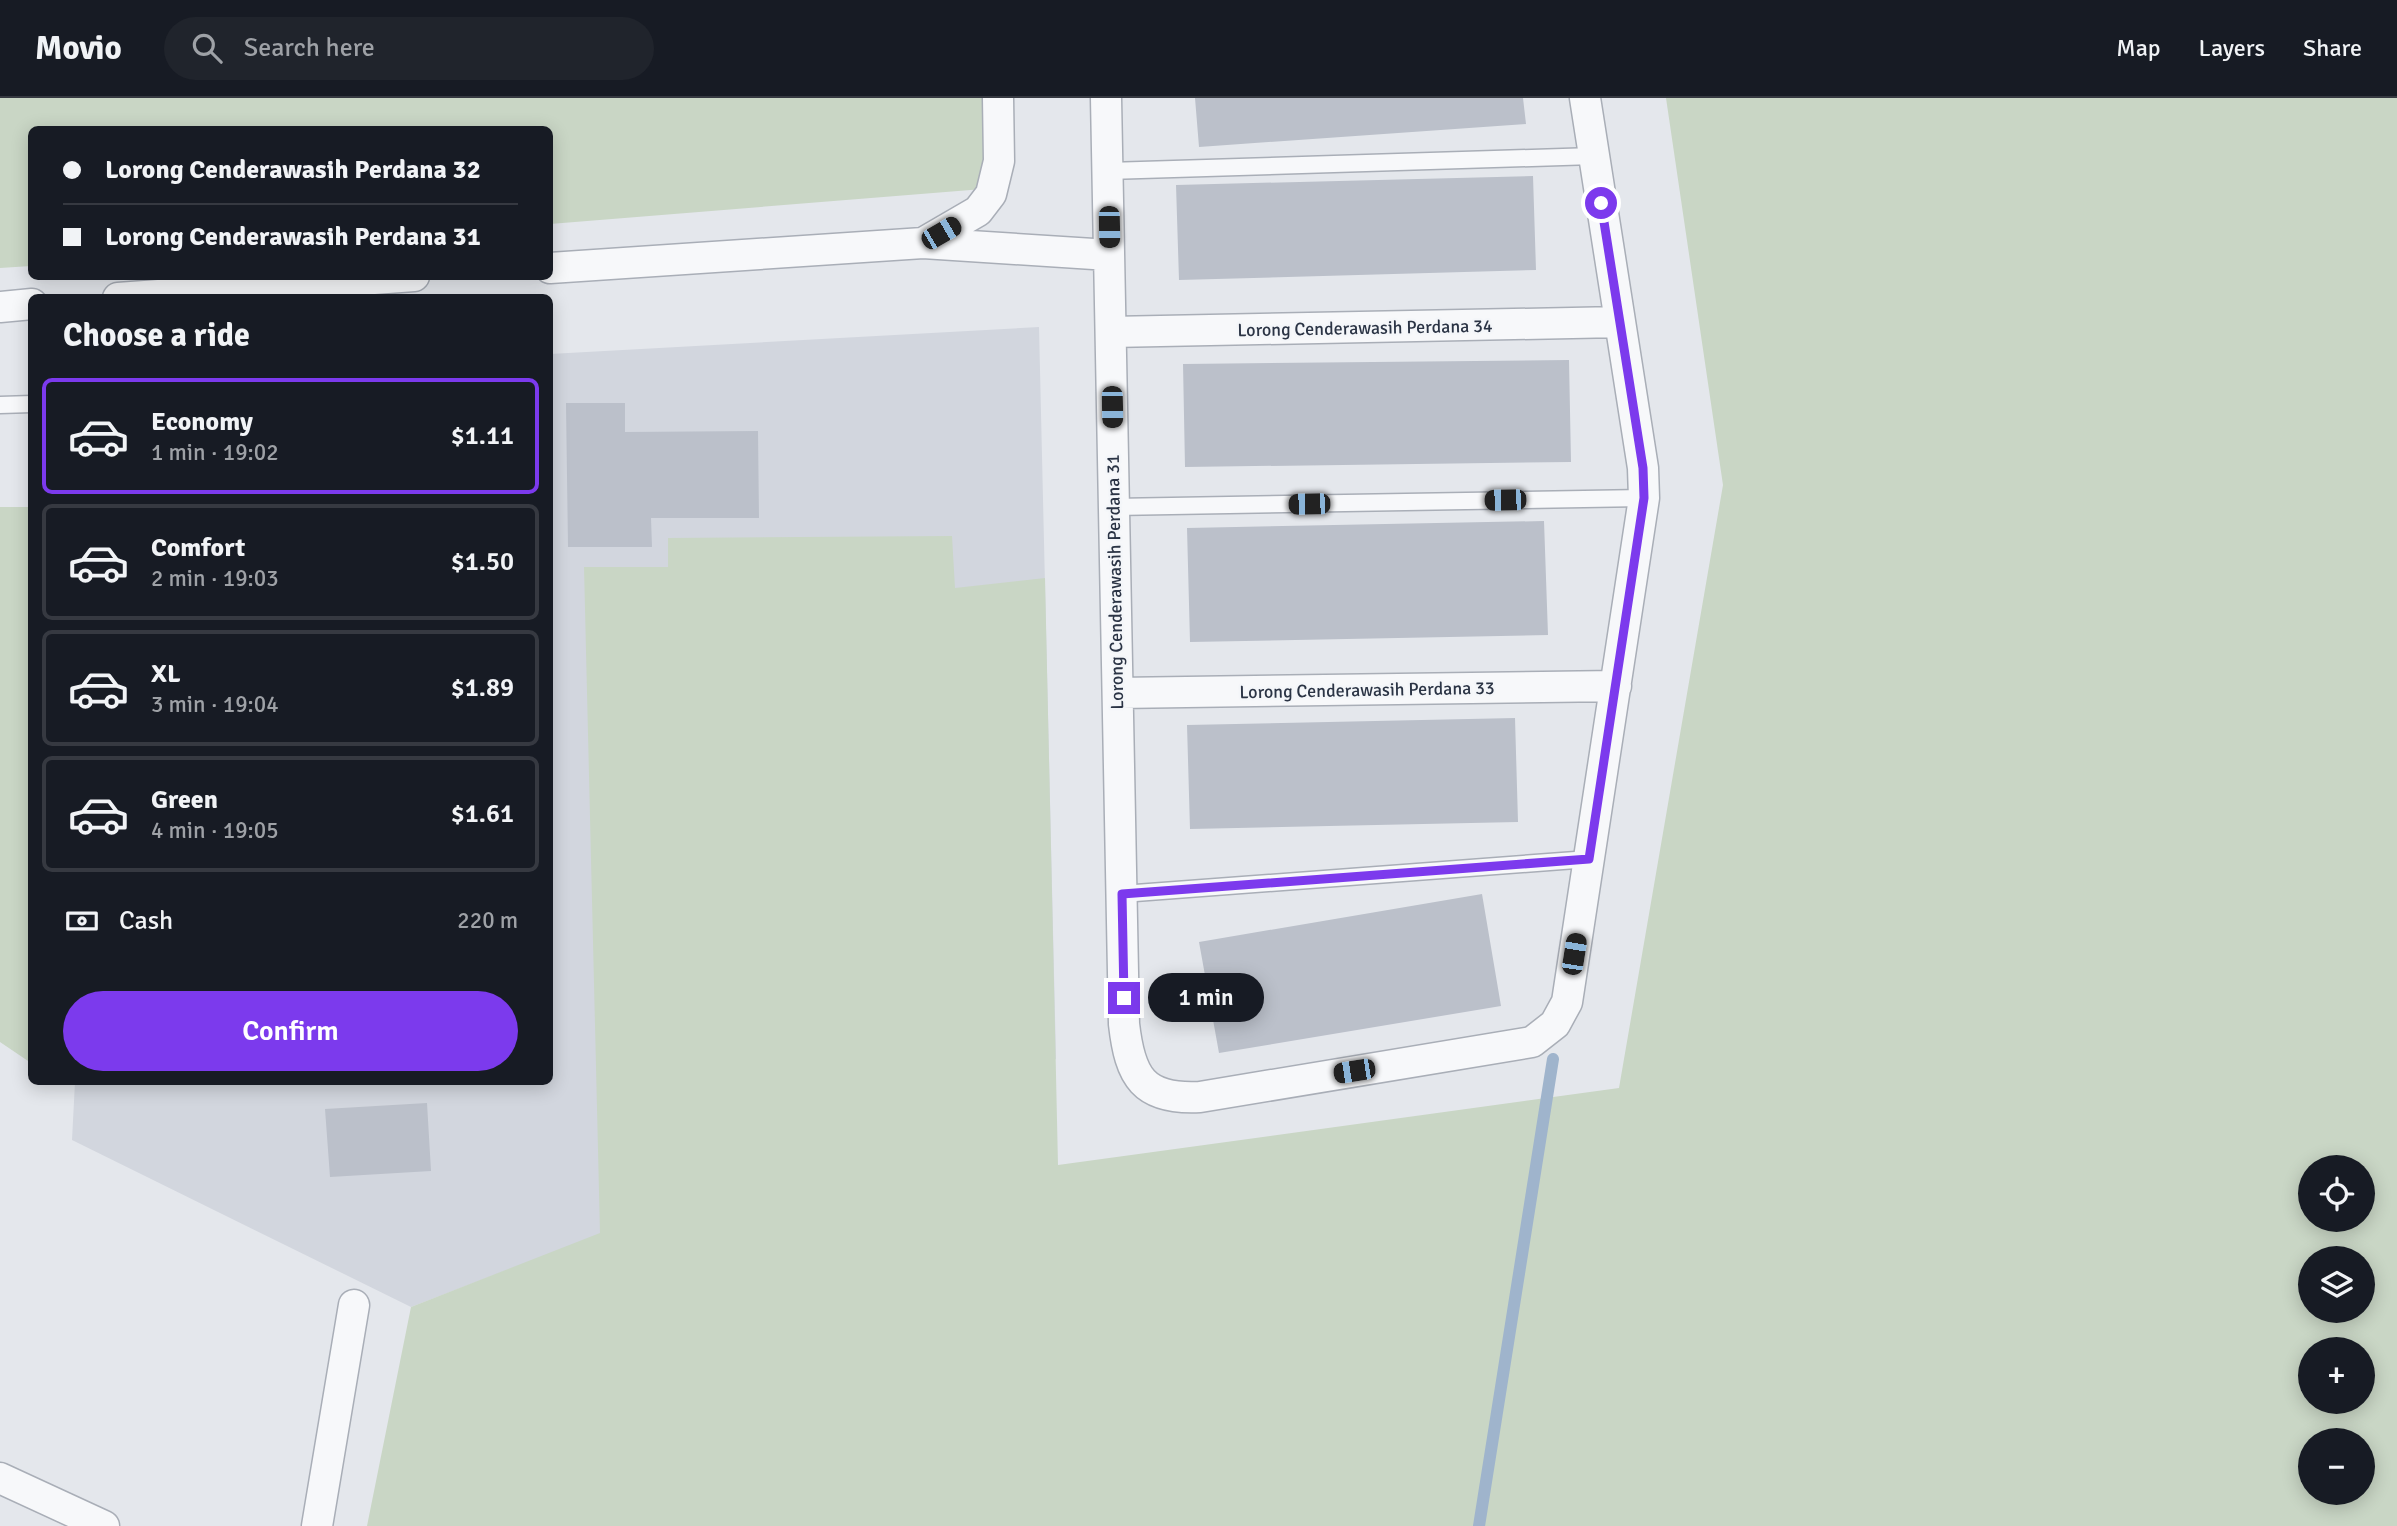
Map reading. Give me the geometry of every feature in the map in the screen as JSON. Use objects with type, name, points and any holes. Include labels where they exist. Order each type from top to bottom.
[{"type":"street","points":[[923,243],[978,211],[991,194],[999,161],[998,98]]},
{"type":"street","name":"Lorong Cenderawasih Perdana 31","points":[[1106,98],[1124,1024],[1126,1044],[1133,1066],[1145,1084],[1164,1096],[1178,1098],[1200,1097],[1532,1042],[1555,1024],[1567,1002],[1644,498],[1643,468],[1585,98]]},
{"type":"street","points":[[553,268],[923,243],[1110,255]]},
{"type":"street","points":[[172,294],[360,280]]},
{"type":"street","points":[[0,307],[28,304]]},
{"type":"street","name":"Lorong Cenderawasih Perdana 34","points":[[1111,331],[1348,329],[1620,322]]},
{"type":"street","name":"Lorong Cenderawasih Perdana 33","points":[[1118,693],[1616,686]]},
{"type":"street","points":[[317,1526],[354,1305]]},
{"type":"street","points":[[0,1478],[104,1526]]},
{"type":"lane","points":[[1108,171],[1594,156]]},
{"type":"lane","points":[[0,405],[28,404]]},
{"type":"lane","points":[[1114,507],[1644,498]]},
{"type":"lane","points":[[1122,894],[1589,859]]},
{"type":"shaded area","points":[[1039,327],[1056,1059],[411,1307],[72,1140],[75,1085],[553,1085],[553,354]]},
{"type":"green space","points":[[0,98],[984,98],[983,189],[553,224],[553,126],[28,126],[28,266],[0,268]]},
{"type":"green space","points":[[1666,98],[2397,98],[2397,1526],[367,1526],[411,1307],[600,1233],[584,567],[668,567],[668,538],[952,536],[955,588],[1045,578],[1058,1165],[1619,1088],[1723,485]]},
{"type":"green space","points":[[0,507],[28,507],[28,1061],[0,1042]]},
{"type":"building","points":[[1195,98],[1523,98],[1526,124],[1199,147]]},
{"type":"building","points":[[1533,176],[1536,270],[1179,280],[1176,185]]},
{"type":"building","points":[[1569,360],[1571,462],[1185,467],[1183,364]]},
{"type":"building","points":[[566,403],[625,403],[625,432],[758,431],[759,518],[651,518],[652,547],[568,547]]},
{"type":"building","points":[[1544,521],[1548,635],[1190,642],[1187,528]]},
{"type":"building","points":[[1515,718],[1518,822],[1190,829],[1187,725]]},
{"type":"building","points":[[1482,894],[1501,1006],[1219,1053],[1199,942]]},
{"type":"building","points":[[427,1103],[431,1171],[330,1177],[325,1109]]},
{"type":"waterway","points":[[1479,1526],[1553,1059]]},
{"type":"route","points":[[1124,998],[1122,894],[1589,859],[1644,498],[1643,468],[1601,203]]}]
